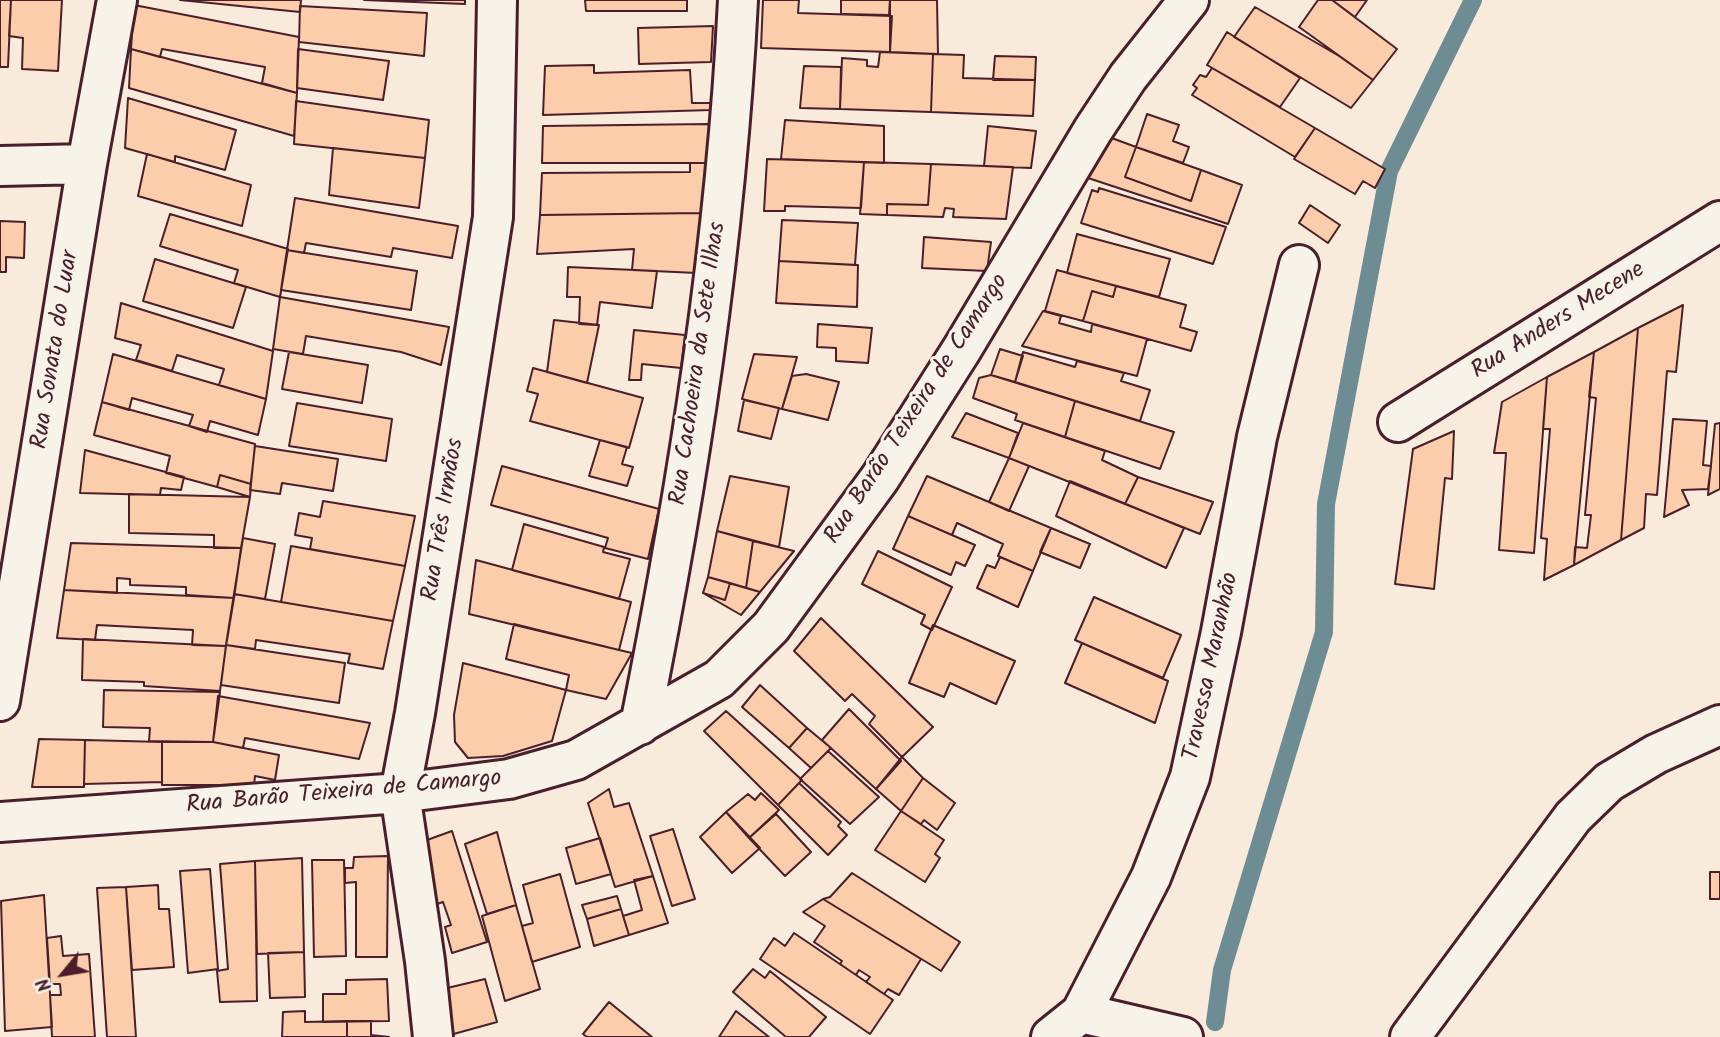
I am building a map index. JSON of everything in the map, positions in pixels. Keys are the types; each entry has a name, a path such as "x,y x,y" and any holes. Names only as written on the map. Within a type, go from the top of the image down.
{"street":[{"name":"Rua Sonata do Luar","path":"0,701 87,164 117,0"},
{"name":"Rua Três Irmãos","path":"433,1037 425,961 400,793 493,217 497,0"},
{"name":"Rua Cachoeira da Sete Ilhas","path":"640,724 669,577 710,316 733,97 738,0"},
{"name":"Rua Barão Teixeira de Camargo","path":"0,822 400,793 509,779 576,760 719,679 771,627 880,478 962,349 1093,130 1128,77 1189,0"},
{"path":"0,166 87,164"},
{"name":"Rua Anders Mecene","path":"1398,422 1720,221"},
{"name":"Travessa Maranhão","path":"1051,1037 1081,1013 1152,877 1190,777 1222,632 1257,437 1299,265"},
{"path":"1410,1037 1529,872 1573,817 1609,782 1656,754 1720,725"},
{"path":"1081,1013 1183,1037"}],"building":[{"path":"0,0 11,0 8,67 0,67"},
{"path":"11,0 62,0 58,71 22,69 23,38 9,36"},
{"path":"180,0 301,0 300,12"},
{"path":"364,0 465,0 465,4"},
{"path":"585,0 687,0 687,11 586,11"},
{"path":"763,0 799,0 798,13 892,16 890,52 761,48"},
{"path":"841,0 890,0 889,15 841,14"},
{"path":"890,0 937,0 938,54 890,52"},
{"path":"1318,0 1332,0 1397,49 1373,80 1299,27"},
{"path":"1332,0 1367,0 1355,17"},
{"path":"134,5 299,37 297,93 262,83 265,67 162,49 160,57 131,49"},
{"path":"300,6 427,13 424,56 299,42"},
{"path":"1255,7 1339,56 1373,80 1351,108 1234,37"},
{"path":"713,26 711,62 639,64 638,28"},
{"path":"1227,32 1300,78 1280,107 1207,65"},
{"path":"131,49 297,93 294,136 129,88"},
{"path":"298,49 389,61 383,100 297,88"},
{"path":"880,52 933,54 931,112 840,109 842,58 867,60 867,66 878,67"},
{"path":"933,54 964,55 963,78 1035,80 1033,116 931,112"},
{"path":"995,56 1036,57 1035,80 993,80"},
{"path":"594,65 594,73 690,70 692,103 711,103 711,110 543,115 545,66"},
{"path":"804,66 841,67 840,109 800,108"},
{"path":"1212,68 1315,128 1295,157 1192,95 1197,88 1193,85 1200,75 1206,77"},
{"path":"128,98 236,130 225,170 175,156 175,162 125,148"},
{"path":"296,101 429,120 425,158 294,144"},
{"path":"1147,114 1179,125 1173,141 1189,147 1183,163 1136,147"},
{"path":"785,120 884,126 884,163 781,159"},
{"path":"710,124 706,163 542,163 543,126"},
{"path":"988,126 1036,131 1031,168 984,166"},
{"path":"1315,128 1385,169 1375,188 1363,181 1355,194 1294,159"},
{"path":"1109,137 1136,147 1125,177 1191,201 1201,170 1242,185 1228,224 1088,178"},
{"path":"1136,147 1201,170 1191,201 1125,177"},
{"path":"333,148 425,158 419,208 329,195"},
{"path":"147,154 251,185 242,226 138,196"},
{"path":"767,159 864,162 861,208 785,206 785,211 764,211"},
{"path":"864,162 931,164 928,205 887,204 887,215 860,214"},
{"path":"690,163 706,163 701,213 540,215 542,173 690,172"},
{"path":"931,164 1013,167 1006,219 953,217 954,209 945,208 943,217 887,215 887,204 928,205"},
{"path":"1099,188 1226,227 1213,264 1081,223 1092,190 1098,192"},
{"path":"295,198 458,226 452,258 393,248 391,257 306,243 304,253 287,250"},
{"path":"1310,205 1340,225 1328,243 1299,223"},
{"path":"701,213 697,273 632,270 634,249 537,254 540,215"},
{"path":"170,214 288,249 280,297 234,283 238,270 160,246"},
{"path":"782,220 858,223 855,265 779,261"},
{"path":"0,221 25,222 24,258 6,257 6,272 0,272"},
{"path":"1077,234 1170,259 1159,297 1067,273"},
{"path":"924,237 991,242 987,271 922,268"},
{"path":"287,250 417,271 411,310 281,290"},
{"path":"155,259 246,287 233,328 143,301"},
{"path":"779,261 858,265 857,307 776,303"},
{"path":"568,267 657,271 652,308 600,302 597,325 579,324 580,297 567,297"},
{"path":"1057,270 1116,286 1113,297 1092,291 1083,321 1045,311"},
{"path":"1116,286 1186,305 1180,327 1197,332 1191,351 1083,321 1092,291 1113,297"},
{"path":"280,297 449,327 441,365 401,352 306,336 303,354 273,349"},
{"path":"121,303 273,351 266,399 219,385 224,369 177,355 172,371 136,360 141,345 115,338"},
{"path":"1683,305 1676,372 1667,371 1657,495 1646,494 1644,528 1621,540 1638,328"},
{"path":"1043,311 1061,316 1059,323 1091,332 1092,324 1147,339 1137,376 1022,346"},
{"path":"554,320 599,325 587,383 547,372"},
{"path":"818,324 872,328 868,363 836,361 836,348 817,347"},
{"path":"1638,328 1621,540 1574,565 1575,547 1587,548 1591,515 1585,515 1596,398 1589,397 1594,352"},
{"path":"634,330 685,335 681,368 642,364 641,380 629,380"},
{"path":"1000,349 1023,356 1015,382 991,375"},
{"path":"289,352 368,365 362,403 282,389"},
{"path":"1023,352 1075,367 1077,361 1124,373 1121,381 1150,390 1140,421 1015,382"},
{"path":"1594,352 1574,565 1544,580 1547,539 1541,538 1550,429 1543,429 1547,377"},
{"path":"113,354 266,399 258,435 210,421 207,432 189,426 193,415 132,398 129,410 102,402"},
{"path":"754,354 797,357 782,409 742,399"},
{"path":"533,368 643,398 629,448 530,421 538,394 527,391"},
{"path":"806,374 839,382 828,420 782,409 792,376"},
{"path":"991,375 1075,401 1065,437 1015,420 1017,414 973,398 979,378"},
{"path":"1547,377 1534,553 1499,550 1506,453 1494,453 1502,402"},
{"path":"744,400 779,408 771,439 738,431"},
{"path":"1075,401 1174,432 1160,469 1065,437"},
{"path":"102,402 255,444 251,484 220,475 217,487 166,473 170,456 94,435"},
{"path":"297,403 392,419 386,461 289,446"},
{"path":"966,413 1018,433 1009,458 952,437"},
{"path":"1673,419 1707,421 1703,465 1711,466 1708,489 1682,490 1689,505 1664,517"},
{"path":"1023,423 1105,451 1102,460 1138,477 1125,504 1009,458"},
{"path":"1720,423 1720,489 1708,495 1715,424"},
{"path":"1454,431 1452,479 1445,478 1434,589 1395,584 1413,449"},
{"path":"600,440 627,447 622,464 633,467 627,486 589,476"},
{"path":"255,446 338,459 333,491 282,483 280,494 250,490"},
{"path":"85,450 184,477 181,490 161,488 160,495 80,493"},
{"path":"1009,458 1029,466 1009,511 989,502"},
{"path":"502,466 659,509 648,559 605,548 608,538 491,505"},
{"path":"220,475 251,484 250,497 217,487"},
{"path":"730,476 789,487 779,547 717,531"},
{"path":"927,476 1051,528 1033,571 998,556 1003,544 957,523 952,535 908,516"},
{"path":"1138,477 1213,502 1200,534 1125,504"},
{"path":"1070,481 1184,528 1166,568 1056,516"},
{"path":"129,494 250,497 241,548 214,548 214,535 129,533"},
{"path":"323,501 415,516 405,566 310,549 312,538 295,535 299,513 320,517"},
{"path":"908,516 975,545 965,566 956,562 951,575 893,549"},
{"path":"524,524 604,547 603,552 630,559 619,599 512,570"},
{"path":"1051,528 1090,544 1080,568 1040,552"},
{"path":"717,531 753,541 746,588 708,577"},
{"path":"243,538 275,544 265,599 234,594"},
{"path":"753,541 794,551 760,592 746,588"},
{"path":"71,543 241,548 234,598 186,595 186,587 130,585 130,579 117,578 117,593 64,590"},
{"path":"291,546 405,566 393,621 281,602"},
{"path":"878,551 952,587 932,630 921,624 925,615 862,584"},
{"path":"1000,557 1033,571 1018,607 977,588 987,565 995,568"},
{"path":"476,560 631,602 619,650 469,614"},
{"path":"708,577 730,583 725,600 703,593"},
{"path":"730,583 760,592 741,615 703,593 725,600"},
{"path":"64,590 234,598 226,646 192,645 193,630 97,625 95,640 57,638"},
{"path":"234,594 393,621 383,669 348,663 350,654 256,640 255,649 226,645"},
{"path":"1094,597 1181,635 1163,678 1075,640"},
{"path":"821,618 933,727 902,757 869,724 875,716 852,694 845,701 794,651"},
{"path":"514,624 632,653 606,699 566,690 569,675 506,659"},
{"path":"933,625 1015,661 996,704 950,683 944,697 909,683"},
{"path":"83,639 226,646 220,691 144,686 144,682 82,680"},
{"path":"1082,643 1168,681 1155,723 1065,683"},
{"path":"226,645 345,663 339,703 221,685"},
{"path":"463,663 566,690 552,741 503,756 468,758 455,742 454,715"},
{"path":"760,685 807,728 789,748 742,707"},
{"path":"104,690 220,692 213,742 149,741 150,728 103,727"},
{"path":"218,696 370,723 359,759 245,738 243,748 213,742"},
{"path":"849,709 901,761 876,789 822,740"},
{"path":"726,711 802,780 778,805 704,731"},
{"path":"807,728 831,748 811,768 789,748"},
{"path":"39,739 85,740 84,787 32,787"},
{"path":"85,740 162,742 162,782 84,784"},
{"path":"162,742 213,742 279,755 275,780 255,776 254,785 162,785"},
{"path":"828,751 879,797 850,824 800,779"},
{"path":"902,757 923,778 901,811 876,789"},
{"path":"923,778 955,803 937,830 924,820 921,824 901,811"},
{"path":"799,783 841,822 838,826 847,835 828,855 778,805"},
{"path":"609,789 614,807 629,803 653,876 615,887 588,803"},
{"path":"761,793 779,810 749,838 726,812 748,794 755,800"},
{"path":"901,811 944,840 935,854 940,858 925,882 875,850"},
{"path":"726,812 760,848 732,873 700,837"},
{"path":"776,814 811,852 785,876 749,838"},
{"path":"673,829 695,899 672,906 650,836"},
{"path":"452,831 487,942 452,953 445,927 451,925 443,902 431,906 427,840"},
{"path":"497,832 516,905 487,914 465,844"},
{"path":"600,838 611,874 576,884 566,848"},
{"path":"388,856 387,957 356,957 356,882 345,883 345,868 353,868 354,857"},
{"path":"302,858 304,952 257,954 255,861"},
{"path":"312,860 344,860 346,956 314,957"},
{"path":"255,861 257,1001 220,1002 217,971 228,969 220,864"},
{"path":"210,869 218,969 188,973 180,871"},
{"path":"1710,872 1720,872 1720,899 1710,899"},
{"path":"852,873 960,942 941,971 823,899 830,897"},
{"path":"560,874 580,947 532,962 522,926 533,923 523,885"},
{"path":"653,876 668,923 629,935 623,916 642,910 634,880"},
{"path":"158,885 159,909 169,909 174,967 132,970 126,887"},
{"path":"126,887 136,1037 107,1037 97,888"},
{"path":"44,895 52,1027 5,1031 1,901"},
{"path":"617,896 621,909 587,919 582,905"},
{"path":"823,899 921,959 899,995 888,989 884,994 866,982 870,977 859,970 856,975 840,964 842,961 814,942 825,926 803,912"},
{"path":"516,905 540,989 505,1001 482,916"},
{"path":"621,909 629,935 594,946 587,919"},
{"path":"794,933 893,1000 870,1034 760,959 774,938 785,946"},
{"path":"61,936 63,956 89,954 95,1037 52,1037 50,995 61,995 60,984 50,984 47,938"},
{"path":"304,952 305,997 270,998 268,953"},
{"path":"753,969 765,978 770,971 826,1017 809,1037 786,1037 733,992"},
{"path":"387,979 389,1021 323,1022 323,994 346,994 346,980"},
{"path":"485,979 497,1022 450,1035 439,990"},
{"path":"609,1002 652,1037 587,1037 583,1034"},
{"path":"305,1011 305,1022 347,1021 347,1037 282,1037 283,1012"},
{"path":"736,1011 769,1037 719,1037"},
{"path":"347,1021 371,1021 371,1035 389,1037 347,1037"}],"waterway":[{"path":"1215,1022 1222,970 1324,632 1326,504 1389,171 1473,0"}]}
